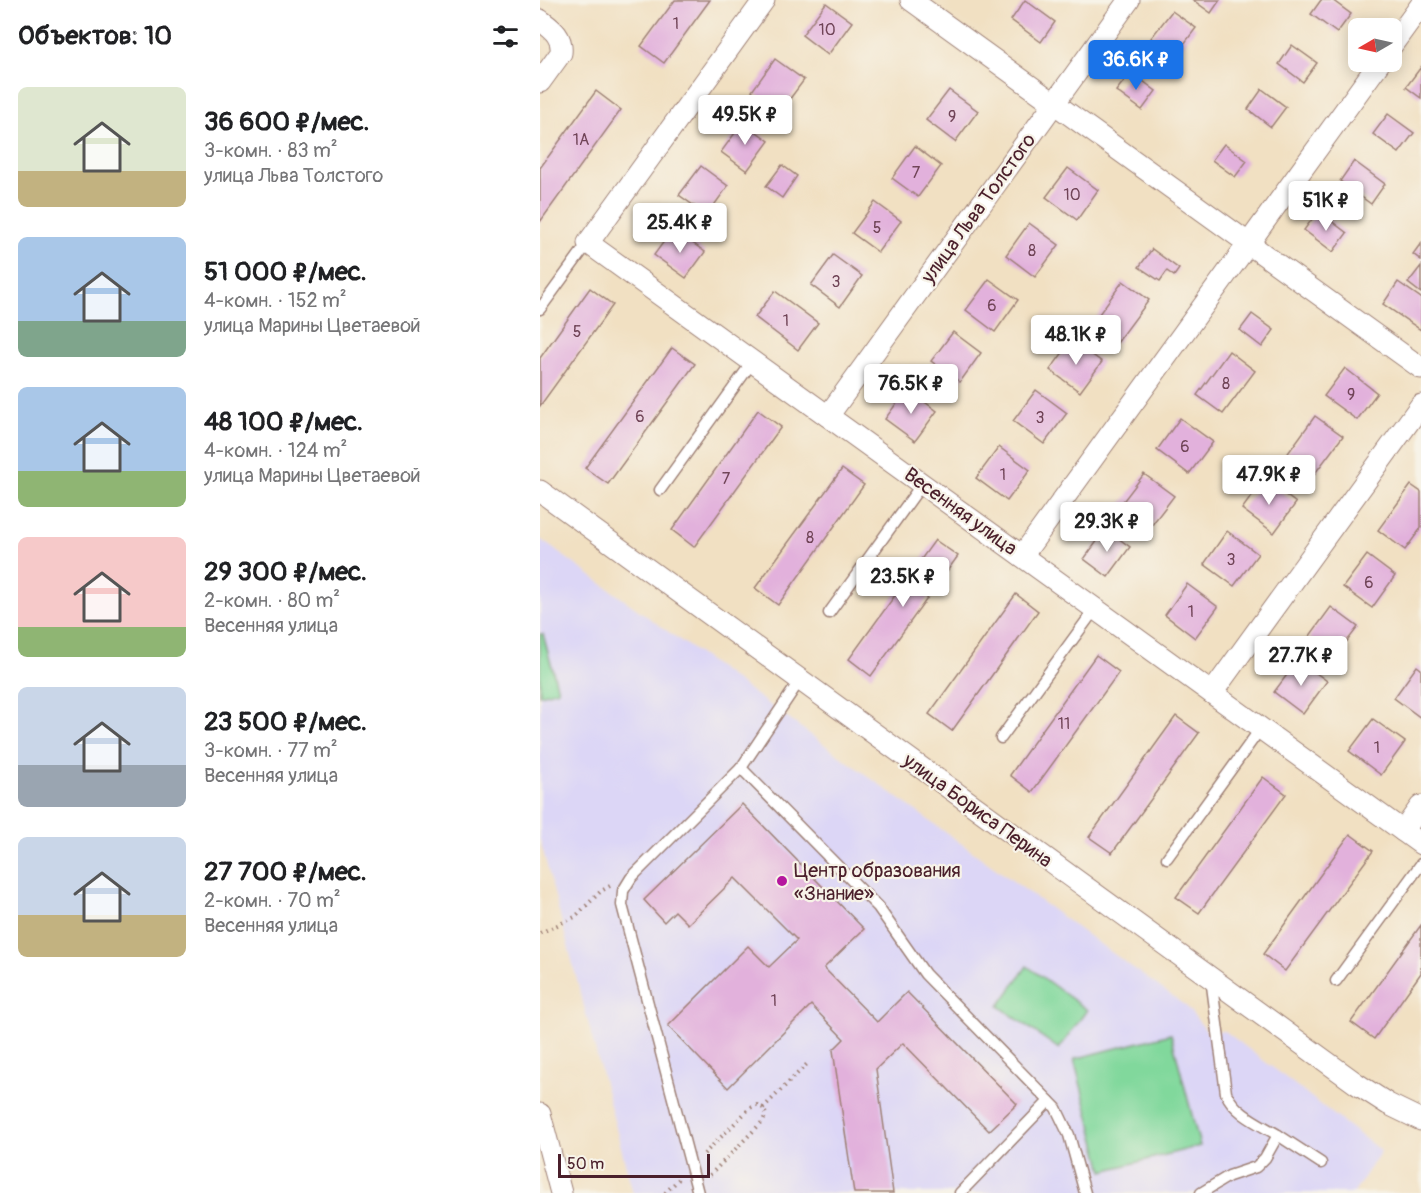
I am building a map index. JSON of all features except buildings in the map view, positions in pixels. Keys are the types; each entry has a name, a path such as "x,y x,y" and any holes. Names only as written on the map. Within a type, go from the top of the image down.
{"street":[{"path":"588,243 764,0"},
{"path":"911,0 1421,368"},
{"name":"улица Льва Толстого","path":"828,416 1129,0"},
{"path":"1402,31 1421,5"},
{"path":"540,20 555,31 562,48 561,53 540,82"},
{"path":"1022,556 1373,72"},
{"name":"Весенняя улица","path":"588,243 1421,844"},
{"path":"1212,693 1421,405"},
{"name":"улица Бориса Перина","path":"540,491 1365,1089 1388,1104 1421,1120"},
{"path":"1403,831 1421,806"},
{"path":"540,1114 561,1193"}],"lane":[{"path":"540,309 588,243"},
{"path":"660,490 753,362"},
{"path":"829,613 922,483"},
{"path":"1001,738 1095,609"},
{"path":"697,1191 622,905 623,891 626,885 741,768 800,680"},
{"path":"1167,858 1261,728"},
{"path":"741,768 878,907 925,974 1049,1101 1066,1126 1084,1193"},
{"path":"1336,981 1421,864"},
{"path":"1210,978 1226,1093 1229,1099 1239,1111 1321,1163"},
{"path":"960,1193 1049,1101"},
{"path":"1201,1193 1228,1176 1256,1167 1265,1158 1278,1136"}],"path":[{"path":"540,933 575,917 604,889 626,885"},
{"path":"763,1108 808,1062"},
{"path":"665,1193 750,1108 757,1105 763,1108 766,1114 763,1121 697,1191"}],"shaded area":[{"name":"Центр образования «Знание»","path":"540,539 1187,1007 1208,1033 1225,1031 1381,1151 1354,1193 633,1193 540,839"}],"green space":[{"path":"540,634 543,634 558,690 540,695"},
{"path":"1027,966 1087,1010 1059,1049 999,1006"},
{"path":"1171,1034 1200,1146 1103,1171 1074,1059"}],"place":[{"name":"Центр образования «Знание»","path":"782,881"}]}
